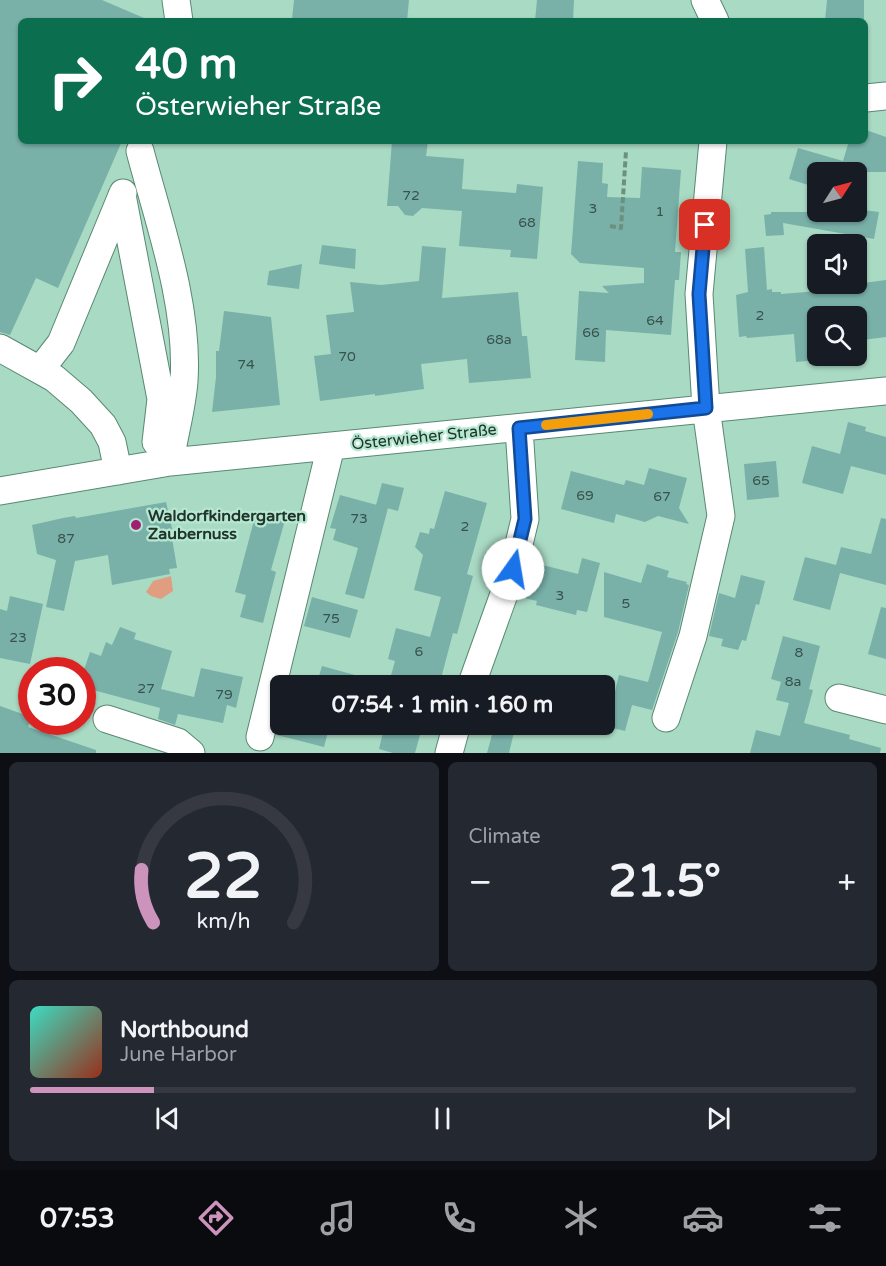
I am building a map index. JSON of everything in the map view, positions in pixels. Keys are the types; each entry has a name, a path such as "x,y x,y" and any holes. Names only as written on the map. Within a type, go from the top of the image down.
{"street":[{"path":"705,0 714,18"},
{"path":"868,98 886,96"},
{"path":"666,718 693,636 721,516 706,408 699,294 713,144"},
{"path":"40,370 61,343 142,146"},
{"path":"142,146 173,275 184,333 184,381 161,464"},
{"path":"122,195 161,399 161,464"},
{"path":"0,348 54,378 81,401 103,425 112,442 118,471"},
{"name":"Österwieher Straße","path":"0,491 161,464 886,391"},
{"path":"475,675 513,569 525,519 519,428"},
{"path":"260,737 331,446"},
{"path":"839,698 886,710"},
{"path":"107,718 178,742 191,753"},
{"path":"449,753 454,735"}],"path":[{"path":"610,226 621,228 626,151"}],"shaded area":[{"path":"171,576 173,591 161,599 146,592 153,581"}],"building":[{"path":"0,0 102,0 144,18 18,18 18,144 121,144 58,288 36,278 10,335 0,332"},
{"path":"294,0 409,0 407,18 292,18"},
{"path":"537,0 574,0 573,18 535,18"},
{"path":"827,0 864,0 864,18 825,18"},
{"path":"868,131 886,137 886,172 867,172 867,162 807,162 807,185 789,179 798,148 843,161 848,144 868,144"},
{"path":"392,144 428,144 426,156 464,159 462,189 516,193 517,184 543,187 537,259 510,257 511,250 459,246 462,211 422,208 413,216 405,215 398,206 387,206"},
{"path":"578,161 603,163 602,183 608,184 607,197 640,198 642,167 681,170 675,252 681,252 679,280 675,280 671,335 606,330 605,362 575,360 579,291 609,293 602,286 644,283 644,268 580,263 571,254"},
{"path":"867,210 879,212 874,239 867,238 867,234 846,234 783,223 784,235 766,236 764,215 771,214 771,212 807,212 807,222 867,222"},
{"path":"322,245 356,249 355,269 319,264"},
{"path":"422,246 446,248 442,298 518,292 522,336 527,336 531,378 469,383 467,359 421,364 424,389 320,401 314,356 331,354 326,315 354,312 350,282 381,285 419,281"},
{"path":"764,247 767,290 772,289 772,292 781,292 781,294 807,292 807,294 867,294 867,283 886,280 886,337 867,339 867,306 807,306 807,361 796,362 794,334 739,337 736,295 748,292 745,249"},
{"path":"302,264 299,289 267,285 269,271"},
{"path":"224,311 271,317 280,405 212,412 216,351 219,351"},
{"path":"848,422 866,427 865,431 886,437 886,475 851,466 843,494 802,483 812,446 840,454"},
{"path":"776,461 779,497 747,500 744,464"},
{"path":"649,468 687,478 679,508 689,524 658,516 645,522 616,514 614,523 561,509 571,471 624,485 626,480 644,485"},
{"path":"382,483 404,488 398,511 376,505"},
{"path":"445,491 487,503 467,574 473,576 457,634 453,633 442,675 391,675 395,661 388,659 396,628 430,637 441,597 414,590 423,555 415,547 420,532 429,534 430,528 434,529"},
{"path":"340,495 388,508 364,599 345,594 358,548 333,540 336,529 330,528"},
{"path":"166,502 174,537 172,538 177,568 169,569 170,574 112,585 108,555 75,561 64,611 46,607 56,560 37,554 32,525"},
{"path":"256,513 285,520 271,570 276,572 263,623 240,617 246,595 235,592"},
{"path":"881,518 886,519 886,585 840,573 830,610 793,600 805,557 836,565 841,547 871,554"},
{"path":"582,558 600,563 587,612 577,610 576,615 536,605 537,601 520,597 531,562 578,574"},
{"path":"647,564 669,571 667,577 687,582 686,584 689,585 678,632 652,710 632,705 625,731 615,729 615,692 619,675 648,682 662,632 604,617 604,572 641,583"},
{"path":"741,575 765,581 746,641 742,640 738,650 721,646 723,639 709,636 719,593 735,598"},
{"path":"10,596 43,604 32,657 18,657 18,662 0,658 0,609 7,611"},
{"path":"312,597 358,610 350,638 304,626"},
{"path":"881,607 886,608 886,659 868,654"},
{"path":"120,627 136,633 134,639 172,651 161,689 194,697 201,668 243,677 236,708 227,705 223,723 178,714 175,725 158,719 160,708 96,691 96,657 88,657 90,652 101,656 106,642 112,645"},
{"path":"783,636 820,646 809,689 813,690 804,723 850,735 849,739 881,748 880,753 750,753 756,730 780,736 789,703 776,700 781,682 771,679"},
{"path":"322,666 355,675 319,675"},
{"path":"0,706 18,712 18,735 52,735 96,750 96,753 0,753"},
{"path":"277,735 327,735 324,747"},
{"path":"382,735 420,735 415,753 393,753 379,749"},
{"path":"492,735 513,735 509,753 487,753"}],"slow traffic":[{"path":"546,425 648,414"}],"place":[{"name":"Waldorfkindergarten Zaubernuss","path":"136,525"}],"route":[{"path":"513,569 525,519 522,446 519,428 706,408 699,294 705,225"}]}
